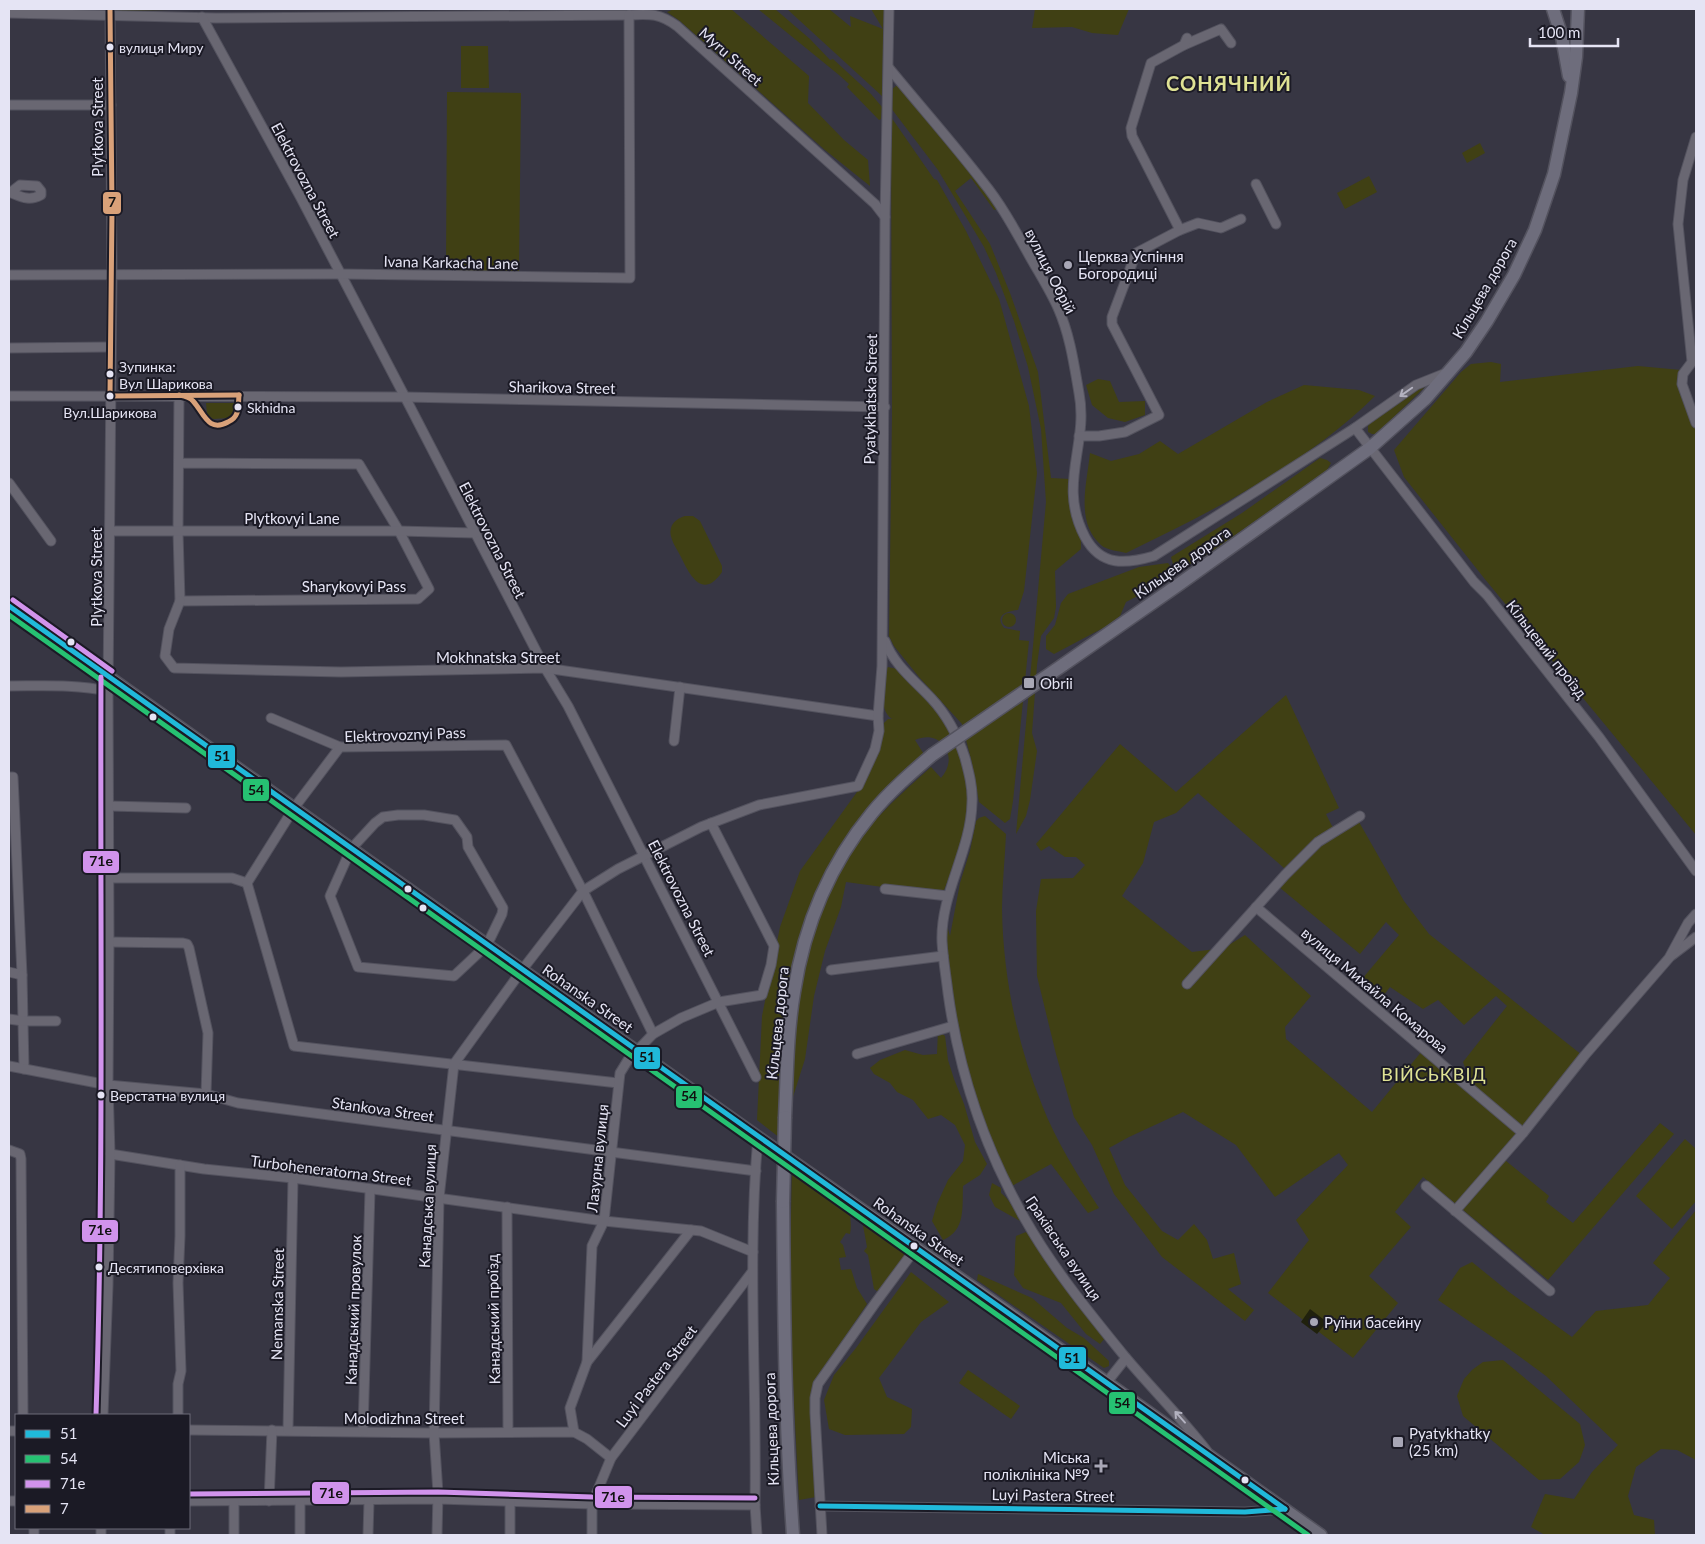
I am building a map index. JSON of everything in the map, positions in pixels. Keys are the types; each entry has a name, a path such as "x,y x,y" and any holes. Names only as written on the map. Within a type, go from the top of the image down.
{"highway":[{"path":"1553,9 1562,37 1571,93"},
{"name":"Кільцева дорога","path":"793,1535 788,1471 783,1202 785,1117 793,993 804,944 815,911 839,859 855,834 880,804 932,755 1202,568 1370,448 1425,399 1450,372 1487,321 1514,275 1528,246 1554,174 1571,93 1576,57 1578,9"}],"main road":[{"name":"Rohanska Street","path":"9,606 1321,1535"}],"street":[{"name":"Pyatykhatska Street","path":"858,786 875,749 879,731 878,716 883,636 885,217 889,9"},
{"name":"Myru Street","path":"9,14 110,12 202,17 629,15 653,13 666,18 678,26 875,204 885,217"},
{"name":"Plytkova Street","path":"103,1414 108,1285 110,1154 108,1085 110,942 108,676 112,274 110,12"},
{"name":"Ivana Karkacha Lane","path":"9,275 341,274 630,278 629,15"},
{"name":"Elektrovozna Street","path":"202,17 341,274 544,668 568,706 756,1077"},
{"path":"1180,230 1132,136 1131,128 1151,62 1186,41 1221,29 1231,43"},
{"name":"вулиця Обрій","path":"889,68 984,183 1017,233 1059,310 1072,349 1082,410 1072,500 1076,518 1086,540 1098,553 1113,561 1133,562 1154,556 1356,428 1416,385 1450,372"},
{"path":"9,105 111,105"},
{"path":"1696,137 1683,180 1678,224 1692,362 1682,374 1682,384 1696,423"},
{"path":"1256,184 1276,224"},
{"path":"1079,436 1099,436 1125,432 1159,415 1112,324 1112,317 1136,253 1180,230 1198,223 1221,228 1241,220"},
{"path":"9,348 110,347"},
{"path":"179,395 178,532 180,601"},
{"name":"Sharikova Street","path":"9,396 405,396 884,407"},
{"path":"1356,428 1370,448"},
{"name":"Кільцевий проїзд","path":"1370,448 1474,582 1493,602 1599,736 1696,871"},
{"name":"Sharykovyi Pass","path":"180,463 359,464 399,531 429,589 418,599 180,601"},
{"path":"9,482 51,541"},
{"name":"Plytkovyi Lane","path":"110,531 399,531 475,533"},
{"name":"Mokhnatska Street","path":"180,601 169,629 165,656 174,668 342,672 544,668 878,716"},
{"name":"Граківська вулиця","path":"883,636 894,660 935,703 949,722 963,752 969,774 972,790 971,816 948,896 943,919 942,941 953,1026 962,1067 985,1139 1031,1229 1072,1289 1126,1358 1188,1426 1210,1455"},
{"path":"9,686 62,686 108,691"},
{"path":"674,741 680,687"},
{"path":"271,718 340,747"},
{"name":"Elektrovoznyi Pass","path":"247,883 294,808 340,747 506,746 583,892 653,1034"},
{"path":"9,777 13,777 22,975 24,1069"},
{"name":"Канадська вулиця","path":"437,1535 438,1499 434,1432 439,1198 454,1064 522,970 583,892 618,869 711,823 760,805 858,786"},
{"path":"108,806 186,808"},
{"path":"424,815 455,820 467,837 468,847 503,908 487,945 454,976 358,967 330,896 351,849 375,823 384,817 424,815"},
{"path":"1187,984 1256,906 1318,842 1360,816"},
{"name":"Лазурна вулиця","path":"574,1432 570,1408 587,1362 592,1246 604,1221 620,1073 628,1060 653,1034 681,1018 719,1002 762,995 771,965 774,946 711,823"},
{"path":"109,878 232,878 247,883 294,1046 618,1084"},
{"path":"885,890 948,896"},
{"name":"вулиця Михайла Комарова","path":"1256,906 1523,1133"},
{"path":"1669,958 1688,923 1696,914"},
{"path":"1455,1211 1523,1133 1585,1055 1669,958 1696,937"},
{"path":"110,942 187,944 208,1033 206,1094"},
{"path":"831,970 943,956"},
{"path":"9,972 22,975"},
{"path":"9,1020 56,1021"},
{"path":"857,1054 953,1026"},
{"name":"Stankova Street","path":"9,1066 108,1085 206,1094 238,1103 756,1171"},
{"path":"757,1535 752,1272 758,1137"},
{"path":"9,1150 20,1154 21,1159 23,1414"},
{"name":"Turboheneratorna Street","path":"110,1154 204,1169 293,1178 604,1221 691,1230 713,1235 753,1252"},
{"path":"178,1414 178,1384 181,1371 178,1283 180,1165"},
{"name":"Nemanska Street","path":"288,1430 293,1178"},
{"path":"1426,1186 1550,1291"},
{"name":"Канадський провулок","path":"363,1431 370,1190"},
{"name":"Канадський проїзд","path":"507,1207 508,1431"},
{"name":"Лазурна вулиця","path":"587,1362 691,1230"},
{"path":"822,1535 815,1413 818,1384 916,1248"},
{"name":"Luyi Pastera Street","path":"592,1504 611,1458 752,1272"},
{"path":"1107,1382 1126,1358"},
{"name":"Molodizhna Street","path":"190,1430 574,1432"},
{"path":"269,1501 272,1430"},
{"path":"574,1432 611,1458"},
{"path":"190,1501 438,1499 592,1504 755,1505"},
{"path":"234,1501 234,1535"},
{"path":"300,1501 300,1535"},
{"path":"368,1535 369,1501"},
{"path":"510,1501 510,1535"},
{"path":"592,1504 592,1535"},
{"name":"Luyi Pastera Street","path":"820,1506 1245,1512 1285,1509"}],"shaded area":[{"path":"115,9 223,9 115,11"},
{"path":"674,9 731,9 809,76 808,103 844,140 868,160 870,186 825,150 680,21 667,12"},
{"path":"758,9 775,9 810,39 830,60 833,59 871,94 882,107 881,119 879,120 847,87 849,84 839,75"},
{"path":"787,9 829,9 851,27 850,16 883,29 871,9 884,9 882,96"},
{"path":"1035,9 1129,9 1118,35 1092,33 1072,27 1032,28"},
{"path":"461,46 488,46 489,88 461,88"},
{"path":"896,86 900,86 929,118 998,209 994,210 971,178 955,191 990,244 1010,293 1038,372 1051,478 1070,479 1081,537 1081,549 1055,571 1056,607 1054,618 1041,636 1037,665 1032,733 1037,751 1030,800 1026,816 1016,834 1046,502 1041,429 1028,367 1014,321 996,273 984,247 938,170 891,108 891,90"},
{"path":"447,92 521,93 519,271 446,271"},
{"path":"891,117 934,179 937,180 966,231 999,299 1029,406 1037,473 1024,591 1018,610 1003,614 1000,620 1004,628 1020,631 1019,640 1029,641 1013,801 1010,819 1005,823 979,802 962,724 919,677 894,646 889,636 892,415"},
{"path":"1480,143 1485,153 1467,163 1462,153"},
{"path":"1369,176 1377,192 1345,209 1337,193"},
{"path":"1491,362 1501,364 1500,382 1638,366 1681,370 1696,426 1696,835 1484,578 1404,477 1394,450 1461,372 1471,364"},
{"path":"1098,379 1110,381 1119,402 1145,401 1145,415 1125,422 1108,418 1092,405 1086,385"},
{"path":"1304,385 1359,390 1375,396 1348,421 1289,465 1225,503 1159,537 1126,553 1103,547 1093,536 1085,514 1085,489 1090,453 1111,461 1139,454 1160,441 1178,454 1267,402"},
{"path":"1427,385 1376,434 1368,432 1368,426 1371,421 1419,388"},
{"path":"206,403 236,403 234,413 229,418 213,419 207,414"},
{"path":"1320,458 1331,463 1327,470 1211,552 1180,570 1173,564 1171,557 1242,513"},
{"path":"685,516 693,516 700,521 722,566 722,572 709,584 703,585 693,577 672,539 670,532 673,523"},
{"path":"1168,563 1174,571 1173,578 1126,602 1120,616 1105,627 1054,654 1046,649 1046,636 1055,625 1061,603 1068,594 1139,567"},
{"path":"1006,613 1012,613 1016,620 1012,627 1006,627 1002,623 1002,617"},
{"path":"888,667 897,669 928,699 945,720 951,732 961,760 967,789 967,815 963,835 942,895 846,882 841,907 825,951 814,996 805,1059 792,1100 795,1038 802,975 818,915 830,886 855,845 885,810 931,767 941,778 949,762 945,747 940,741 924,737 915,740 925,756 889,790 857,825 824,878 811,904 788,994 780,1138 757,1120 762,1016 780,927 800,871 857,792 884,723 888,719 892,719 883,704 884,671"},
{"path":"1286,695 1339,808 1326,814 1332,826 1342,831 1359,822 1404,901 1429,934 1582,1055 1523,1129 1471,1084 1463,1062 1507,1006 1496,996 1464,1025 1438,1000 1423,1009 1390,987 1381,999 1362,979 1399,935 1386,922 1360,954 1279,887 1292,875 1198,793 1176,813 1154,822 1143,863 1122,896 1192,952 1224,948 1245,935 1311,996 1285,1027 1286,1039 1372,1112 1422,1051 1519,1133 1500,1156 1549,1196 1546,1202 1573,1223 1660,1123 1674,1134 1548,1280 1423,1177 1395,1212 1411,1227 1369,1276 1398,1303 1353,1358 1268,1293 1309,1240 1296,1220 1348,1165 1339,1153 1275,1197 1236,1145 1183,1112 1109,1148 1125,1185 1162,1231 1178,1240 1194,1224 1207,1240 1213,1259 1234,1253 1241,1284 1228,1289 1254,1310 1245,1321 1162,1257 1114,1194 1092,1145 1074,1117 1037,976 1036,911 1041,879 1073,878 1085,865 1076,857 1065,857 1049,846 1041,851 1036,844 1120,744 1176,792"},
{"path":"985,816 1006,834 1002,900 1005,959 1013,1009 1025,1058 1054,1132 1099,1208 1088,1213 1051,1164 1012,1186 975,1099 963,1057 948,980 945,919 950,936 960,883 970,851 976,821"},
{"path":"938,1030 945,1036 948,1060 954,1079 964,1104 975,1142 987,1164 980,1175 963,1186 962,1210 959,1224 950,1236 943,1240 932,1221 937,1204 948,1180 963,1161 965,1145 955,1125 941,1115 928,1119 913,1100 897,1092 890,1083 874,1074 870,1068 880,1060 905,1050 923,1055 937,1054"},
{"path":"1685,1139 1696,1149 1696,1201 1672,1229 1636,1196"},
{"path":"792,1166 847,1204 851,1230 850,1234 846,1233 840,1242 843,1245 846,1257 839,1258 841,1270 851,1269 857,1288 867,1304 814,1383 816,1497 799,1500 791,1345"},
{"path":"992,1183 1001,1188 1001,1193 1022,1222 995,1207 989,1195"},
{"path":"1696,1210 1696,1460 1677,1450 1661,1449 1636,1467 1628,1496 1634,1515 1654,1520 1655,1535 1545,1535 1531,1527 1545,1494 1574,1499 1592,1472 1618,1445 1546,1376 1438,1300 1460,1268 1472,1262 1509,1292 1572,1337 1596,1311 1648,1305 1670,1278 1653,1263"},
{"path":"864,1216 906,1245 907,1253 881,1290 877,1291 874,1289 868,1255 864,1251 867,1247 862,1220"},
{"path":"1026,1232 1030,1234 1105,1338 1100,1344 1086,1334 1061,1303 1023,1288 1014,1275 1016,1236"},
{"path":"911,1272 949,1302 921,1322 879,1378 887,1397 912,1409 911,1427 904,1434 845,1435 829,1429 824,1400 834,1375"},
{"path":"978,1274 1032,1298 1067,1328 1084,1338 1109,1361 1109,1366 1104,1368 977,1280"},
{"name":"Руїни басейну","path":"1310,1309 1327,1322 1317,1334 1301,1322"},
{"path":"1503,1360 1580,1424 1585,1445 1579,1462 1560,1479 1539,1480 1463,1416 1457,1396 1464,1379 1483,1362"},
{"path":"968,1370 1020,1406 1011,1419 959,1383"}],"transit line":[{"name":"7","path":"110,9 112,210 110,396"},
{"name":"7","path":"179,395 192,400 207,420 216,425 221,425 235,417 238,411 239,395"},
{"name":"7","path":"110,396 239,395"},
{"name":"71е","path":"13,600 112,671"},
{"name":"51","path":"9,606 1285,1509"},
{"name":"54","path":"9,615 1308,1535"},
{"name":"71е","path":"96,1414 101,1138 101,677"},
{"name":"71е","path":"190,1494 438,1492 592,1497 755,1498"},
{"name":"51","path":"820,1506 1245,1512 1285,1509"}],"place":[{"name":"вулиця Миру","path":"110,47"},
{"name":"Церква Успіння Богородиці","path":"1068,265"},
{"name":"Зупинка: Вул Шарикова","path":"110,374"},
{"name":"Вул.Шарикова","path":"110,396"},
{"name":"Skhidna","path":"238,407"},
{"name":"Obrii","path":"1029,683"},
{"name":"Верстатна вулиця","path":"101,1095"},
{"name":"Десятиповерхівка","path":"99,1267"},
{"name":"Руїни басейну","path":"1314,1322"},
{"name":"Pyatykhatky (25 km)","path":"1398,1442"},
{"name":"Міська поліклініка №9","path":"1101,1466"}],"district":[{"name":"СОНЯЧНИЙ","path":"1229,83"},
{"name":"ВІЙСЬКВІД","path":"1434,1074"}]}
